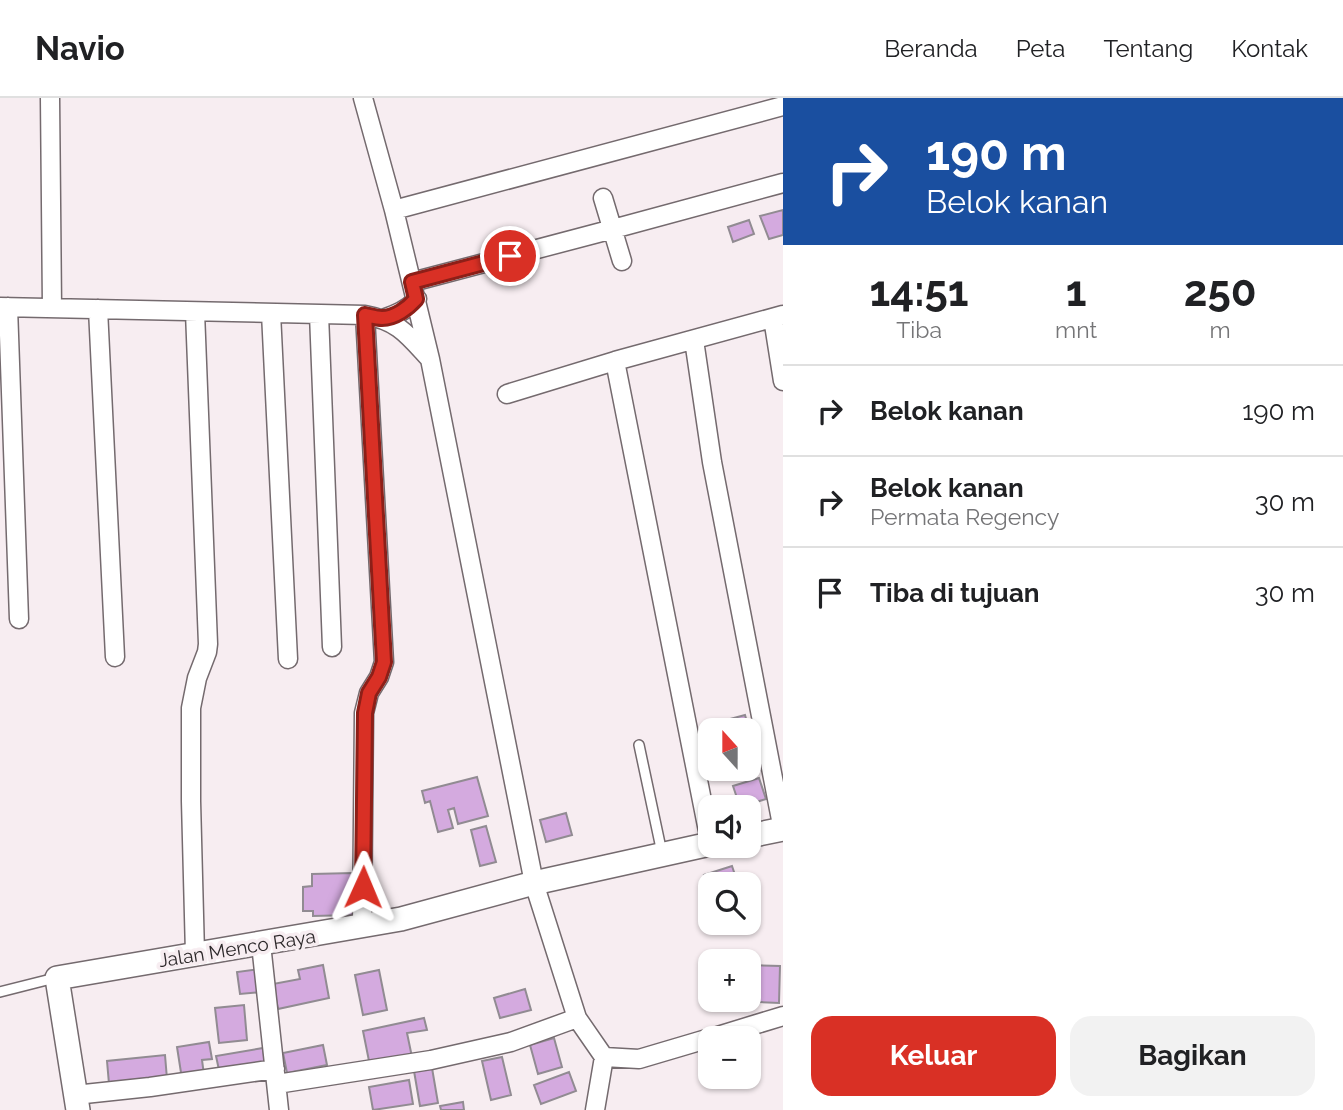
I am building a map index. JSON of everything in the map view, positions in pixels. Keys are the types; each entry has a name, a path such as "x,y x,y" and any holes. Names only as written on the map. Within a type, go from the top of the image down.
{"street":[{"path":"50,98 51,308"},
{"path":"363,98 430,359 534,883 577,1018 604,1057 594,1110"},
{"path":"394,211 783,106"},
{"path":"414,290 613,229 783,183"},
{"path":"603,198 622,261"},
{"path":"383,319 410,307 414,290"},
{"path":"19,620 4,307 365,315 392,323 430,359"},
{"path":"99,309 115,657"},
{"path":"195,312 208,644 191,708 195,954"},
{"path":"271,313 288,659"},
{"path":"319,314 332,647"},
{"path":"362,927 365,713 369,693 384,662 365,315"},
{"path":"507,394 615,361 778,317 783,381"},
{"path":"694,340 715,476 783,830 761,834"},
{"path":"615,361 701,795"},
{"name":"Jalan Menco Raya","path":"57,978 362,927 698,845"},
{"path":"261,944 279,1110"},
{"path":"57,978 76,1103 150,1087 431,1060 511,1042 577,1018"},
{"path":"750,1026 783,1016"},
{"path":"604,1057 639,1059 698,1042"}],"lane":[{"path":"639,745 662,855"},
{"path":"0,992 57,978"}],"building":[{"path":"783,210 783,235 769,239 760,216"},
{"path":"749,220 754,234 733,242 728,227"},
{"path":"477,777 488,816 458,824 454,808 448,810 453,828 438,832 430,801 425,803 422,791"},
{"path":"760,781 766,799 761,801 761,795 736,795 733,786"},
{"path":"566,813 572,835 546,842 540,820"},
{"path":"486,826 496,862 480,866 471,830"},
{"path":"732,866 734,872 713,872"},
{"path":"353,873 353,915 313,916 313,911 303,911 303,887 312,886 312,874"},
{"path":"323,965 329,998 278,1009 273,984 300,979 298,970"},
{"path":"761,965 780,966 779,1003 761,1002"},
{"path":"259,969 262,992 240,994 237,972"},
{"path":"379,970 387,1010 363,1015 355,975"},
{"path":"525,989 531,1010 500,1018 494,998"},
{"path":"244,1005 247,1040 219,1043 215,1008"},
{"path":"424,1018 427,1030 407,1033 412,1057 370,1066 363,1031"},
{"path":"554,1038 562,1067 538,1074 530,1045"},
{"path":"209,1042 212,1059 202,1060 204,1075 182,1079 177,1047"},
{"path":"323,1045 327,1065 287,1073 283,1053"},
{"path":"263,1048 265,1062 219,1070 216,1056"},
{"path":"165,1055 167,1079 109,1084 107,1061"},
{"path":"502,1057 511,1095 491,1100 482,1061"},
{"path":"432,1068 438,1103 420,1106 414,1071"},
{"path":"569,1072 576,1091 541,1104 534,1085"},
{"path":"409,1080 413,1104 373,1110 369,1087"},
{"path":"463,1102 464,1110 441,1110 440,1106"}],"route":[{"path":"363,887 365,713 369,693 384,662 365,315 383,319 410,307 416,299 412,282 510,256"}]}
